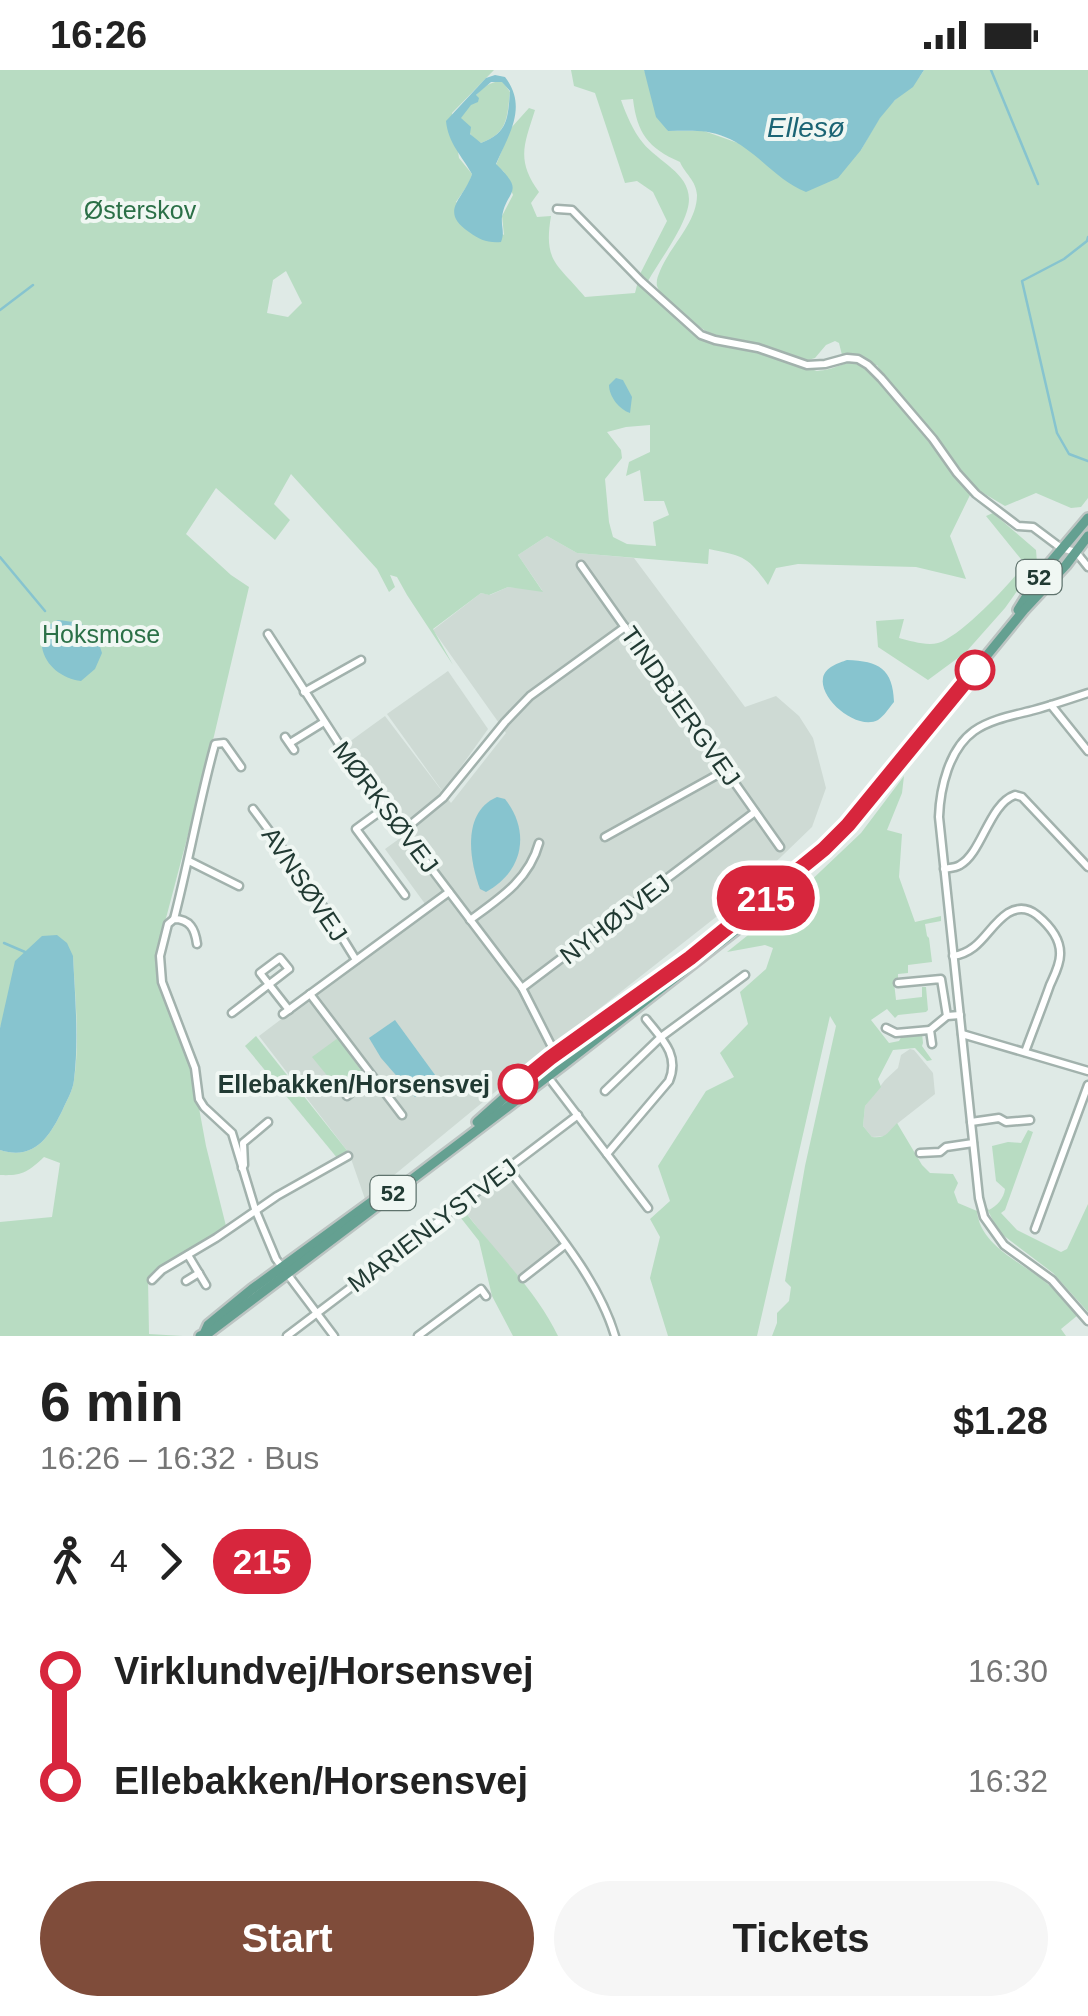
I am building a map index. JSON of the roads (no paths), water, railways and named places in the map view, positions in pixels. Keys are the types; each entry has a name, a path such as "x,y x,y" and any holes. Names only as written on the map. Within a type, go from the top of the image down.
{"main road":[{"name":"52","path":"998,642 1061,548 1088,522"},
{"path":"1076,552 1076,543 1088,522"},
{"name":"52","path":"284,1271 600,1035 791,884 848,825 1088,536"},
{"path":"1031,602 1060,560 1061,548"},
{"name":"52","path":"202,1335 441,1151 556,1054 704,947 824,849"},
{"name":"52","path":"556,1054 600,1035"},
{"name":"52","path":"519,1096 556,1054"},
{"name":"52","path":"519,1096 552,1082"}],"street":[{"path":"557,209 572,210 700,335 758,348 807,365 858,359 881,378 976,494 1018,526 1033,528 1061,548 1076,552 1088,568"},
{"name":"TINDBJERGVEJ","path":"582,565 780,847"},
{"path":"404,830 443,798 530,696 625,627"},
{"name":"MØRKSØVEJ","path":"268,634 324,722 522,988 556,1054"},
{"path":"304,692 361,660"},
{"path":"1088,693 977,729 958,750 945,779 939,817 978,1198 992,1231 1004,1245 1066,1294 1088,1321"},
{"path":"1051,705 1088,751"},
{"name":"MØRKSØVEJ","path":"290,743 324,722"},
{"path":"241,767 228,746 215,744 174,918 163,941 162,982 195,1068 200,1100 232,1134 271,1249 334,1336"},
{"path":"605,837 726,770"},
{"path":"944,868 956,867 966,859 1004,801 1016,795 1088,867"},
{"path":"386,806 356,829 405,895"},
{"name":"AVNSØVEJ","path":"253,809 311,888 356,960"},
{"name":"NYHØJVEJ","path":"522,988 756,812"},
{"path":"470,920 516,884 530,867 539,843"},
{"path":"188,862 239,886"},
{"name":"MØRKSØVEJ","path":"269,984 286,1012 449,892"},
{"path":"954,956 978,946 1013,910 1034,912 1051,929 1058,942 1060,961 1025,1052"},
{"path":"174,918 191,925 198,944"},
{"path":"232,1012 289,969 280,958 260,973 269,984"},
{"path":"605,1090 661,1037 745,975"},
{"path":"898,983 941,979 946,1016"},
{"path":"310,994 402,1115"},
{"path":"886,1028 896,1033 930,1030 946,1016 960,1016"},
{"path":"607,1154 669,1081 673,1071 674,1060 646,1020"},
{"path":"930,1030 932,1044"},
{"path":"962,1034 1088,1072"},
{"path":"347,1096 371,1076"},
{"path":"552,1082 648,1208"},
{"path":"1034,1229 1088,1086"},
{"name":"MARIENLYSTVEJ","path":"287,1336 578,1115"},
{"path":"971,1122 999,1118 1006,1122 1030,1120"},
{"path":"241,1169 243,1142 268,1122"},
{"path":"920,1153 973,1143"},
{"path":"152,1280 256,1210 348,1156"},
{"path":"508,1168 598,1295 614,1336"},
{"path":"523,1278 565,1245"},
{"path":"188,1254 206,1286"},
{"path":"186,1281 199,1273"},
{"path":"418,1336 481,1289 486,1296"}],"water":[{"name":"Ellesø","path":"644,70 924,70 913,87 880,118 838,178 806,192 725,137 668,131 656,117"},
{"path":"505,77 515,99 514,121 496,164 513,187 502,217 501,242 473,235 460,225 454,211 472,174 452,143 446,121 486,78","holes":["491,82 502,82 510,91 505,123 497,134 481,143 461,118 478,102 476,95"]},
{"path":"616,378 623,380 632,397 630,413 611,394 609,385"},
{"path":"58,620 88,627 99,644 102,653 95,669 81,681 56,670 44,654 44,628"},
{"path":"847,660 868,662 887,674 894,702 878,720 850,717 827,695 824,674"},
{"path":"497,797 505,799 513,812 519,850 508,874 486,892 480,889 476,877 471,837 478,813"},
{"path":"57,935 67,943 73,956 76,1034 72,1087 47,1137 32,1149 12,1153 0,1150 0,1028 15,961 42,936"},
{"path":"395,1020 439,1082 415,1097 369,1038"}],"waterway":[{"path":"991,70 1038,184"},
{"path":"1088,237 1064,259 1022,281 1057,433 1069,454 1088,461"},
{"path":"0,310 33,285"},
{"path":"0,557 45,611"},
{"path":"4,943 25,952"}],"place":[{"name":"Ellebakken/Horsensvej","path":"518,1084"}],"park label":[{"name":"Østerskov","path":"140,210"},
{"name":"Hoksmose","path":"101,634"}]}
